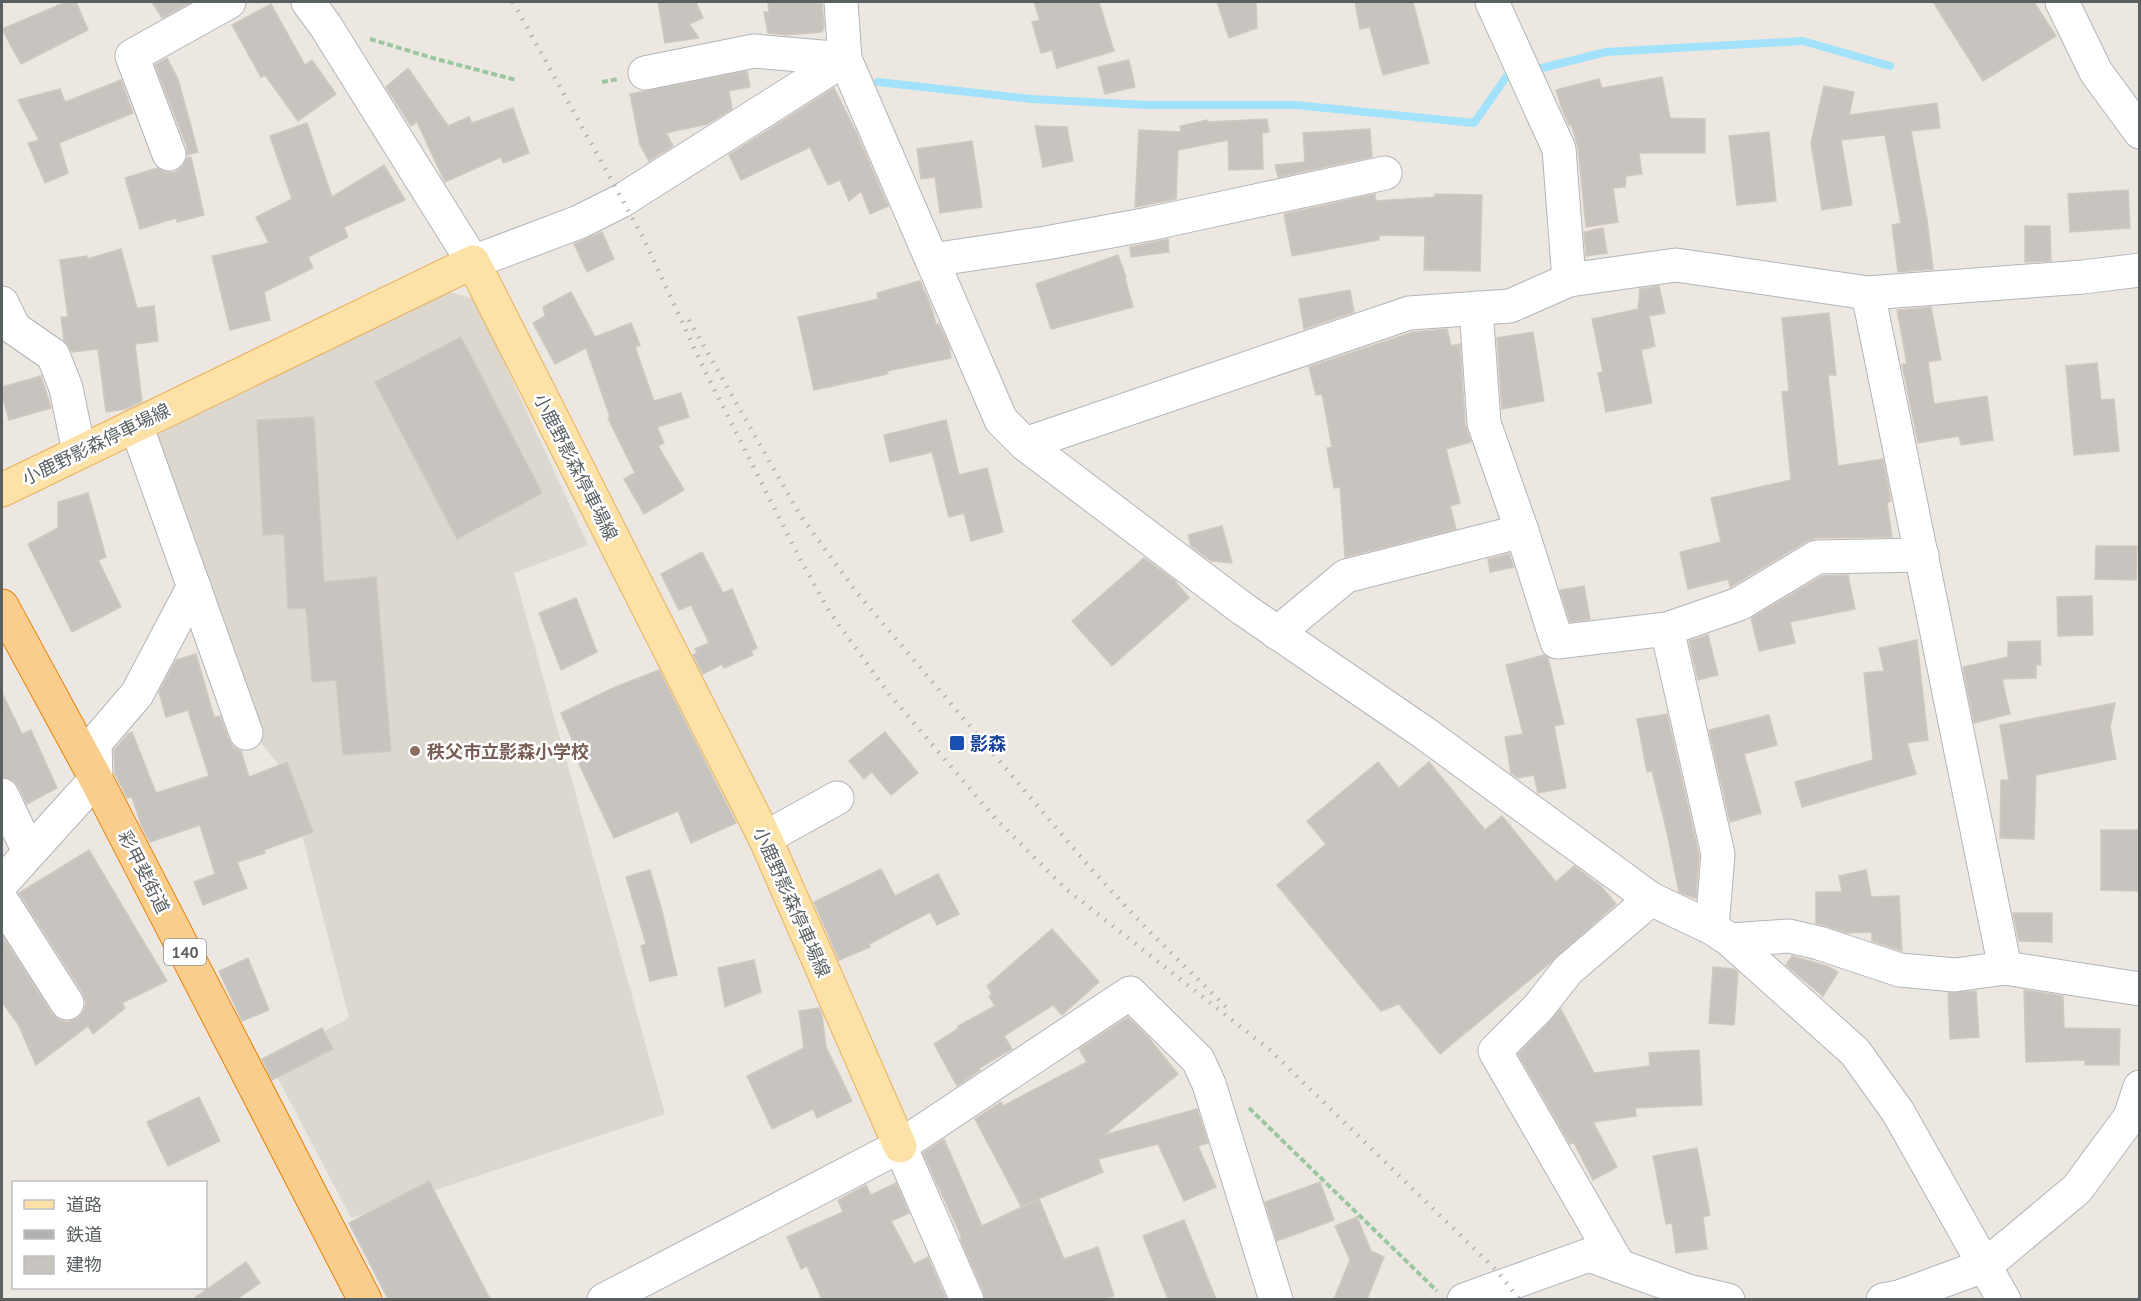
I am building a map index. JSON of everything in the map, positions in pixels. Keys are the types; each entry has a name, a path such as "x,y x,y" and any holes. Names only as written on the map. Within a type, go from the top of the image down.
{"highway":[{"name":"彩甲斐街道","path":"2,606 96,779 365,1299"}],"main road":[{"name":"小鹿野影森停車場線","path":"2,490 473,262 765,838 900,1146"}],"street":[{"path":"169,154 132,56 229,2"},
{"path":"308,2 325,25 473,262 579,222 621,201 845,59"},
{"path":"841,2 845,59 1001,420 1025,444 1243,609 1423,732 1651,899 1721,934 1855,1052 1898,1112 2004,1299"},
{"path":"1492,2 1558,150 1569,280"},
{"path":"2062,2 2096,72 2139,132"},
{"path":"645,73 754,51 845,59"},
{"path":"932,260 1046,243 1149,224 1385,173"},
{"path":"1025,444 1408,313 1510,306 1569,280 1676,265 1868,293 2084,277 2139,270"},
{"path":"1868,293 2005,968"},
{"path":"2,303 14,328 53,355 66,388 79,452"},
{"path":"1476,308 1484,423 1522,531 1557,642 1667,629 1739,604 1817,557 1922,555"},
{"path":"136,425 246,733"},
{"path":"1277,633 1346,576 1522,531"},
{"path":"2,883 96,779 95,743 137,694 194,586"},
{"path":"1667,629 1718,854 1721,934"},
{"path":"2,795 29,852"},
{"path":"765,838 837,798"},
{"path":"1604,1260 1495,1051 1538,1008 1569,970 1651,899"},
{"path":"2,901 67,1003"},
{"path":"1721,934 1789,936 1820,943 1900,970 1955,975 2005,968 2139,989"},
{"path":"604,1299 900,1146 1130,993 1198,1060 1209,1083 1276,1299"},
{"path":"1883,1299 1899,1297 1986,1265 2077,1189 2130,1117 2139,1087"},
{"path":"900,1146 967,1299"},
{"path":"1451,1295 1604,1260 1688,1291 1728,1299"}],"path":[{"path":"369,39 516,80"},
{"path":"1241,1101 1451,1295"}],"shaded area":[{"name":"秩父市立影森小学校","path":"442,290 475,299 588,545 514,573 665,1114 351,1218 269,1061 349,1018 286,773 248,728 149,439"}],"building":[{"path":"66,2 76,2 88,30 21,64 2,29"},
{"path":"152,2 191,2 162,18"},
{"path":"658,2 696,2 703,18 689,24 699,38 665,43"},
{"path":"768,2 822,4 824,27 822,32 785,35 768,33 764,12 769,12"},
{"path":"1034,2 1099,2 1114,51 1057,68 1052,50 1041,53 1032,22 1040,20"},
{"path":"1217,2 1256,2 1257,28 1229,38"},
{"path":"1355,2 1413,2 1429,63 1383,75 1370,27 1360,29"},
{"path":"1933,2 2034,2 2056,36 1983,81"},
{"path":"271,4 305,65 312,60 336,94 298,121 265,75 261,77 232,25"},
{"path":"167,58 178,79 198,152 187,155 187,147 155,65"},
{"path":"1129,60 1135,87 1105,94 1098,67"},
{"path":"408,68 448,126 469,117 472,123 513,108 529,153 503,163 501,157 445,182 417,122 411,126 386,87"},
{"path":"747,71 750,87 729,91 732,109 707,124 666,133 673,146 649,161 640,145 630,94"},
{"path":"1662,77 1670,118 1705,119 1705,153 1639,153 1642,174 1626,176 1625,187 1613,188 1618,222 1586,227 1578,147 1556,90 1599,79 1602,88"},
{"path":"121,80 133,113 59,143 68,173 45,183 28,143 39,140 18,100 60,89 65,102"},
{"path":"1824,86 1854,92 1849,115 1937,103 1940,128 1911,131 1933,269 1898,272 1892,225 1901,223 1885,135 1841,140 1852,205 1822,210 1811,143"},
{"path":"834,88 888,206 870,214 861,191 849,201 840,180 828,185 810,147 741,180 729,155"},
{"path":"1267,119 1269,132 1262,133 1263,169 1229,170 1228,140 1178,150 1176,199 1135,207 1139,130 1181,132 1180,126 1207,120 1208,122"},
{"path":"307,123 332,197 384,165 405,200 344,227 348,237 308,257 313,268 264,292 270,320 230,330 212,256 269,243 256,217 292,199 270,136"},
{"path":"1035,126 1067,127 1073,161 1043,167"},
{"path":"1370,129 1372,157 1278,177 1275,165 1305,162 1303,133"},
{"path":"1769,132 1776,201 1737,205 1729,136"},
{"path":"972,141 982,207 940,213 935,177 921,179 917,149"},
{"path":"191,157 204,215 177,222 176,218 140,229 125,178 157,168 165,172 175,172 183,166 187,158"},
{"path":"2128,190 2130,228 2070,232 2068,194"},
{"path":"1375,194 1375,201 1435,197 1435,194 1482,195 1480,271 1424,270 1425,236 1379,235 1379,240 1292,256 1284,214"},
{"path":"2025,226 2050,226 2051,261 2025,262"},
{"path":"1603,228 1607,253 1586,256 1584,232"},
{"path":"602,232 614,259 587,272 574,244"},
{"path":"1168,239 1169,252 1131,257 1130,247"},
{"path":"121,249 137,308 154,306 158,341 135,344 142,401 126,409 106,412 98,349 72,352 64,340 61,317 68,317 60,260 87,256 87,259"},
{"path":"1118,255 1133,307 1051,329 1036,284"},
{"path":"920,281 936,324 939,324 949,346 951,358 887,371 888,374 814,390 798,317 878,299 877,293"},
{"path":"1659,286 1665,313 1649,316 1655,346 1641,350 1652,403 1606,412 1598,373 1603,372 1592,319 1638,309 1640,289"},
{"path":"1350,290 1354,312 1304,329 1299,299"},
{"path":"571,292 595,337 631,323 640,345 635,347 654,401 681,393 689,417 657,427 664,443 658,446 684,490 644,514 624,479 635,473 608,418 610,417 586,348 555,364 533,323 545,316 543,307"},
{"path":"1931,307 1941,360 1928,362 1934,404 1987,396 1993,440 1961,445 1959,436 1918,443 1902,364 1907,364 1897,310"},
{"path":"1829,313 1836,375 1828,375 1838,466 1883,459 1891,501 1887,503 1892,537 1816,538 1807,541 1730,587 1728,579 1688,589 1680,552 1721,542 1711,498 1791,480 1782,392 1789,391 1782,318"},
{"path":"1447,329 1451,346 1460,344 1465,424 1471,442 1446,449 1460,503 1450,506 1456,529 1345,557 1340,487 1334,488 1327,448 1332,447 1322,394 1316,395 1309,367 1413,332"},
{"path":"1533,332 1544,401 1502,409 1497,338"},
{"path":"461,337 542,493 457,539 375,382"},
{"path":"2097,363 2101,400 2114,399 2119,451 2074,455 2066,366"},
{"path":"41,376 51,408 9,420 2,387"},
{"path":"314,417 324,582 376,577 391,751 343,755 336,680 312,682 306,608 288,609 284,534 263,535 257,420"},
{"path":"946,420 959,475 987,468 1003,532 971,541 964,513 949,517 932,452 890,462 884,435"},
{"path":"88,493 106,557 98,560 121,607 72,632 28,544 58,528 58,502"},
{"path":"1222,526 1232,563 1211,561 1191,546 1188,535"},
{"path":"2096,546 2137,546 2136,580 2095,579"},
{"path":"702,552 723,593 732,589 757,648 751,651 753,655 724,668 722,664 703,674 693,655 697,653 695,649 709,643 691,605 679,610 661,574"},
{"path":"1509,554 1514,567 1490,572 1488,559"},
{"path":"1144,558 1174,580 1189,598 1112,666 1072,621"},
{"path":"1848,575 1855,609 1790,622 1795,643 1759,651 1751,618 1822,576"},
{"path":"1584,586 1590,619 1570,622 1560,590"},
{"path":"2092,596 2093,635 2058,636 2057,597"},
{"path":"576,598 597,652 561,670 539,613"},
{"path":"1708,635 1718,675 1698,680 1689,641"},
{"path":"1917,640 1928,740 1907,743 1916,774 1802,807 1795,782 1873,760 1864,673 1884,671 1879,648"},
{"path":"2040,641 2041,665 2036,665 2036,678 2002,679 2010,714 1974,723 1963,667 2008,657 2008,642"},
{"path":"196,654 214,717 220,716 233,747 241,751 249,777 287,762 313,832 264,850 265,853 237,862 247,888 203,905 194,882 215,874 200,825 150,842 142,827 132,797 127,798 115,774 114,750 132,732 156,793 209,776 188,710 166,717 159,692 176,660"},
{"path":"1544,655 1548,658 1564,724 1554,726 1566,788 1538,793 1534,775 1518,778 1511,773 1505,737 1523,734 1506,665"},
{"path":"659,670 736,823 691,843 678,811 614,838 578,762 581,761 561,713 613,688"},
{"path":"2,693 22,734 31,730 57,788 27,804 13,780 2,777"},
{"path":"2115,703 2110,727 2116,759 2036,775 2034,839 2000,838 2001,780 2009,780 2000,725"},
{"path":"1667,714 1699,855 1696,898 1679,892 1652,771 1647,772 1637,719"},
{"path":"1769,715 1777,745 1744,754 1761,813 1730,822 1709,730"},
{"path":"885,732 918,773 891,795 872,772 864,779 849,761"},
{"path":"1378,762 1399,788 1429,762 1485,830 1502,816 1556,882 1574,866 1601,886 1616,904 1550,963 1440,1054 1399,1004 1381,1011 1277,885 1326,844 1307,821"},
{"path":"2101,830 2138,830 2138,891 2101,890"},
{"path":"89,850 167,981 122,1003 125,1008 93,1034 88,1026 36,1065 18,1024 2,1002 2,935 52,1014 59,1020 67,1022 78,1018 84,1011 86,1003 83,993 19,893"},
{"path":"881,869 895,896 938,874 959,914 937,925 930,912 869,944 870,947 839,960 814,902"},
{"path":"650,870 677,975 650,981 641,946 646,944 626,877"},
{"path":"1866,870 1871,897 1899,896 1902,951 1872,941 1872,932 1847,933 1816,923 1816,892 1842,892 1839,876"},
{"path":"2013,913 2052,913 2052,942 2019,941"},
{"path":"1052,929 1099,982 1062,1015 1053,1005 1004,1036 1012,1049 979,1068 980,1070 957,1086 934,1044 959,1028 958,1026 995,1006 989,996 992,994 987,986"},
{"path":"1792,956 1827,966 1838,972 1823,996 1786,965"},
{"path":"248,958 269,1010 242,1021 219,971"},
{"path":"754,960 761,992 725,1007 718,968"},
{"path":"1713,967 1734,969 1738,972 1734,1025 1709,1023"},
{"path":"2024,990 2063,996 2064,1028 2120,1029 2119,1065 2085,1065 2085,1060 2026,1062"},
{"path":"1976,991 1979,1037 1950,1039 1948,993"},
{"path":"819,1008 826,1047 852,1101 817,1118 813,1109 772,1129 747,1076 804,1048 799,1011"},
{"path":"1561,1009 1594,1073 1650,1066 1649,1053 1699,1050 1702,1105 1635,1108 1636,1116 1593,1122 1617,1167 1593,1180 1574,1143 1570,1144 1518,1054"},
{"path":"1128,1017 1148,1037 1178,1074 1104,1135 1197,1109 1208,1143 1198,1146 1216,1187 1184,1201 1158,1144 1098,1159 1103,1172 1021,1206 975,1119 1001,1102 1003,1106 1087,1062 1079,1049"},
{"path":"322,1028 333,1049 272,1080 262,1059"},
{"path":"199,1097 220,1141 168,1166 147,1122"},
{"path":"944,1139 982,1226 1039,1199 1064,1259 1098,1247 1114,1296 1102,1299 985,1299 961,1236 923,1153"},
{"path":"1697,1148 1710,1215 1703,1217 1707,1249 1676,1253 1672,1223 1666,1224 1653,1156"},
{"path":"429,1181 490,1299 388,1299 349,1223"},
{"path":"1320,1182 1334,1220 1277,1241 1265,1202"},
{"path":"896,1183 909,1213 891,1221 914,1264 928,1257 946,1299 822,1299 807,1266 801,1269 787,1237 843,1212 838,1200 866,1185 871,1195"},
{"path":"1357,1217 1371,1251 1384,1257 1367,1299 1334,1299 1350,1260 1335,1226"},
{"path":"1184,1220 1216,1299 1168,1299 1143,1236"},
{"path":"246,1262 260,1283 237,1299 193,1299"}],"waterway":[{"path":"1530,71 1606,52 1803,41 1890,66"},
{"path":"878,82 1032,99 1146,105 1296,105 1474,123 1507,76 1518,74"}],"railway":[{"path":"513,2 644,239 700,361 800,559 831,614 889,694 995,818 1066,889 1270,1050 1497,1271 1520,1300"},
{"path":"689,320 800,515 857,593 1092,870 1147,929 1226,1007"}],"place":[{"name":"影森","path":"957,743"},
{"name":"秩父市立影森小学校","path":"415,751"}]}
